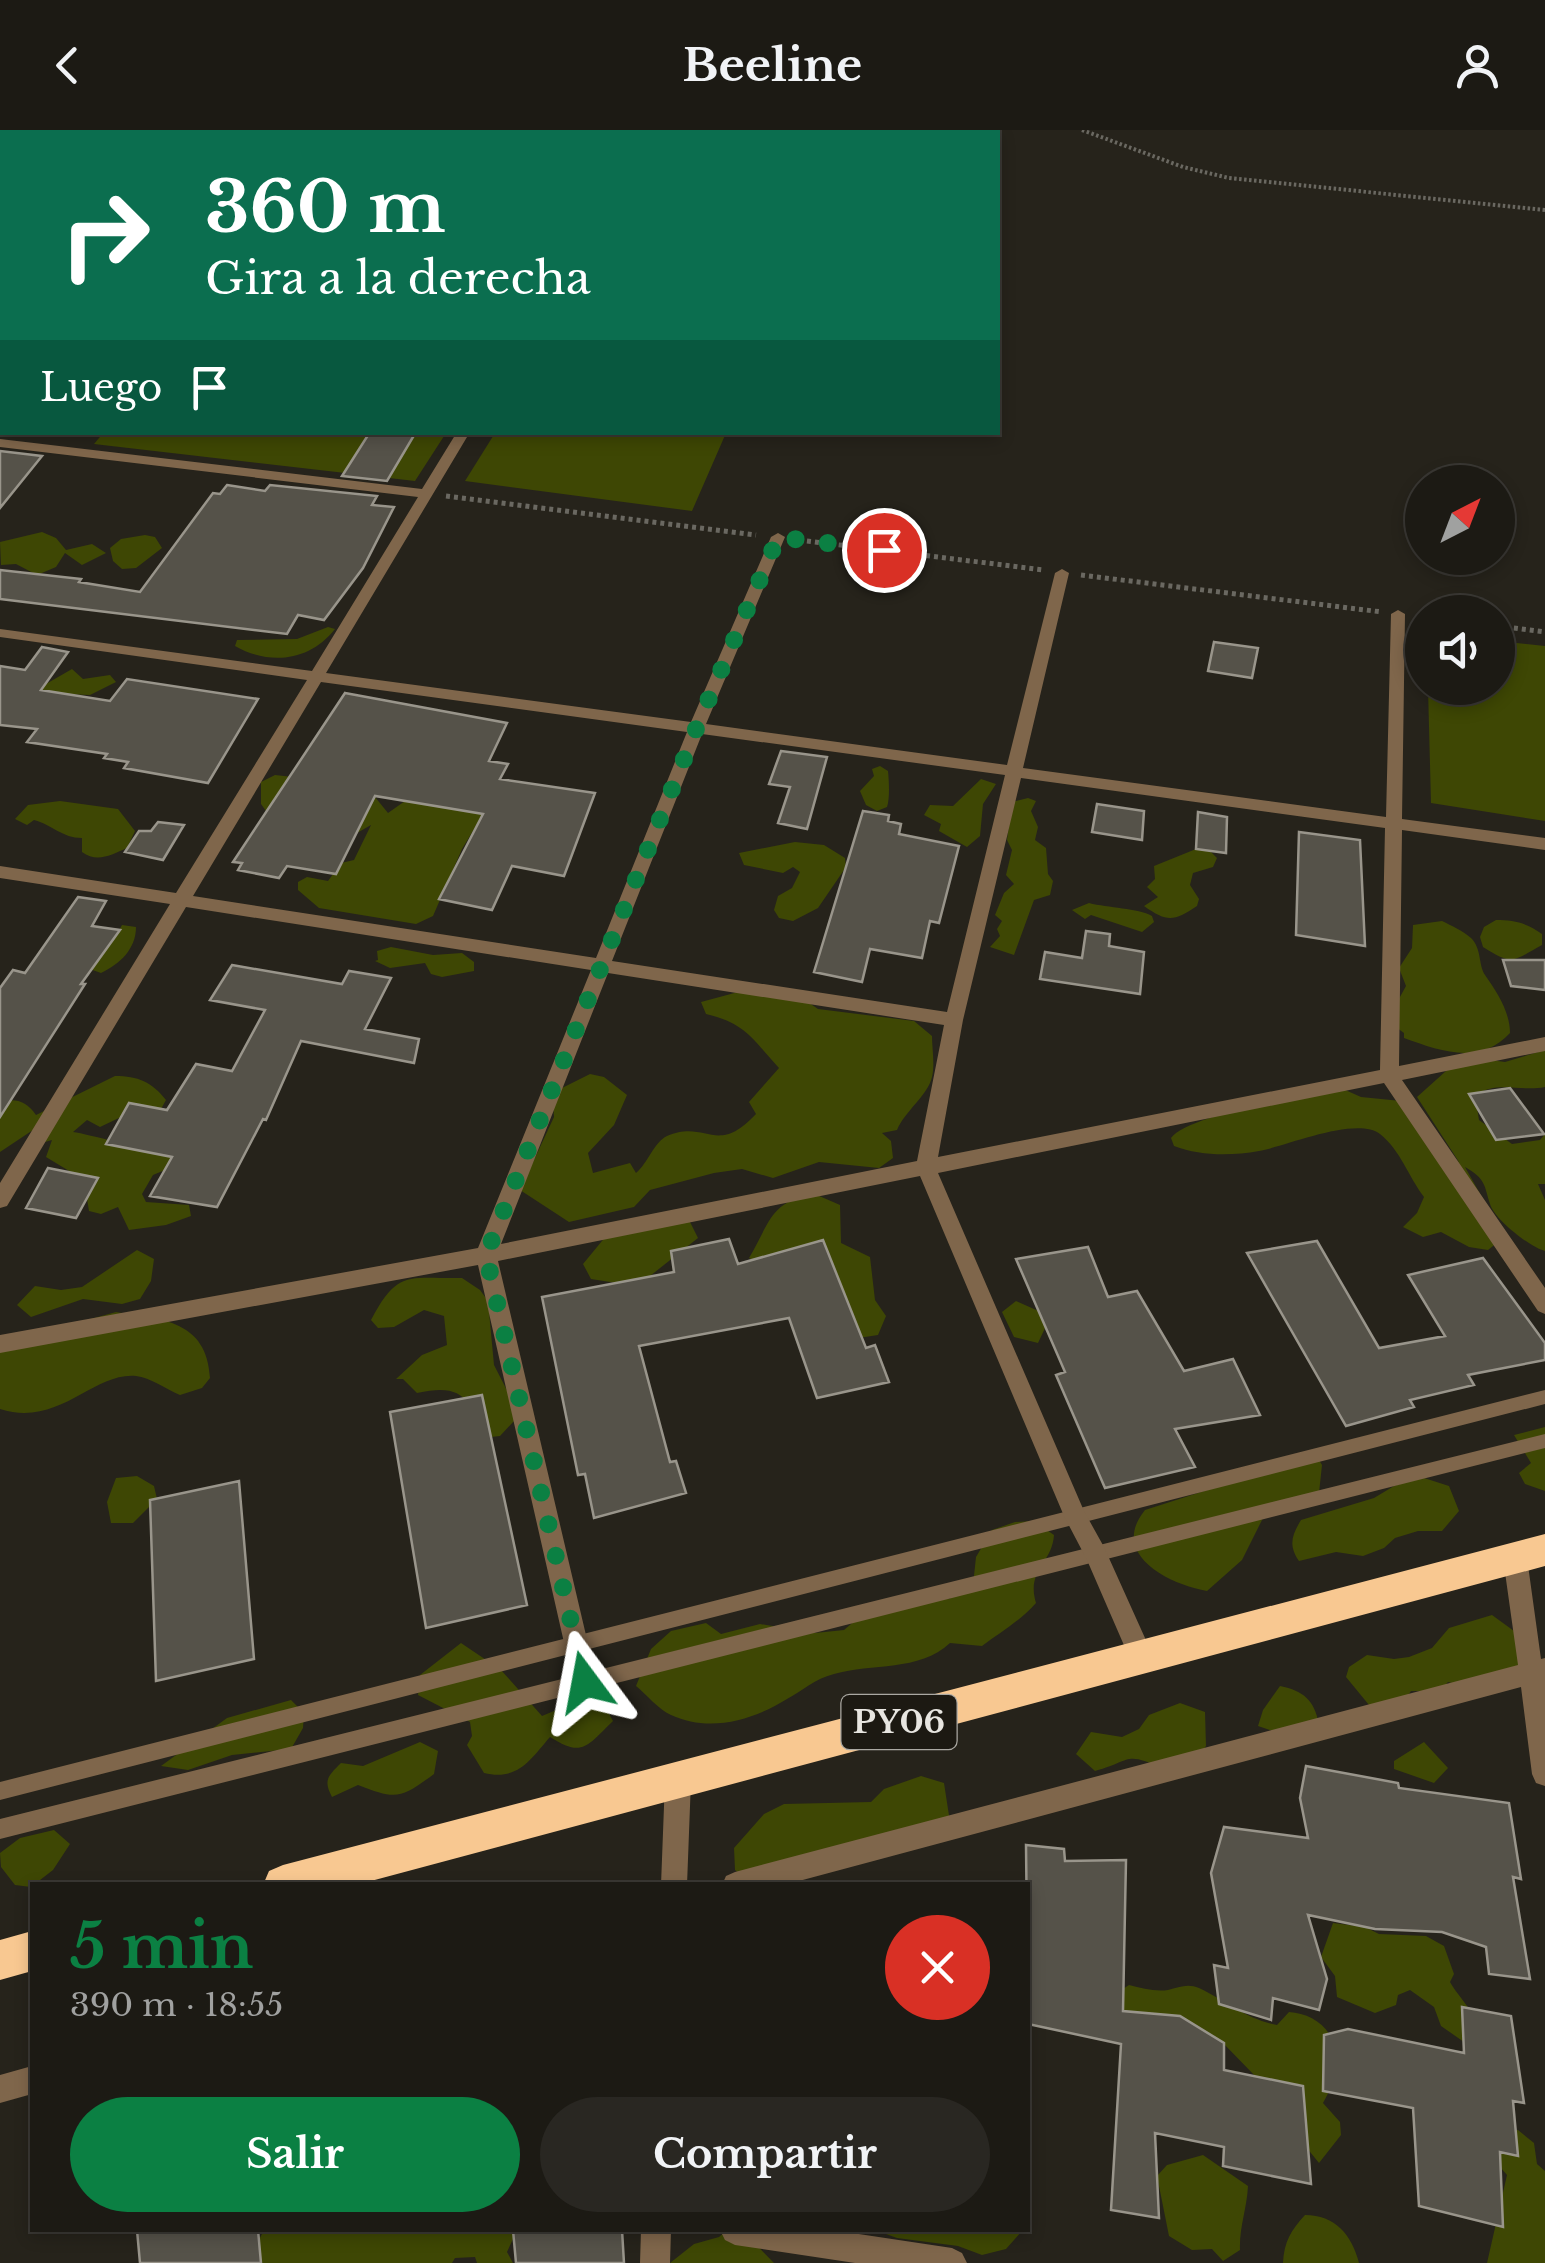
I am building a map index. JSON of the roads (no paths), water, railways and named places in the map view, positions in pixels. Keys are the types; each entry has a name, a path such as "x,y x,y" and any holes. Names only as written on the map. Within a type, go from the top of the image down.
{"highway":[{"name":"PY06","path":"294,1882 1530,1554"},
{"path":"0,1960 30,1952"}],"street":[{"path":"0,1200 6,1180 182,900 462,435"},
{"path":"0,443 427,494"},
{"path":"585,1682 486,1255 696,729 778,537"},
{"path":"1062,572 954,1020 926,1168 1075,1516 1142,1658"},
{"path":"1398,614 1389,1076 1545,1306"},
{"path":"0,633 1545,844"},
{"path":"0,872 954,1020"},
{"path":"0,1344 486,1255 1545,1044"},
{"path":"1530,1554 1545,1774"},
{"path":"747,1882 1538,1670"},
{"path":"674,1882 678,1780"},
{"path":"0,2089 30,2081"},
{"path":"655,2263 656,2232"},
{"path":"748,2232 952,2263"}],"lane":[{"path":"0,1790 1545,1397"},
{"path":"0,1829 1545,1441"}]}
